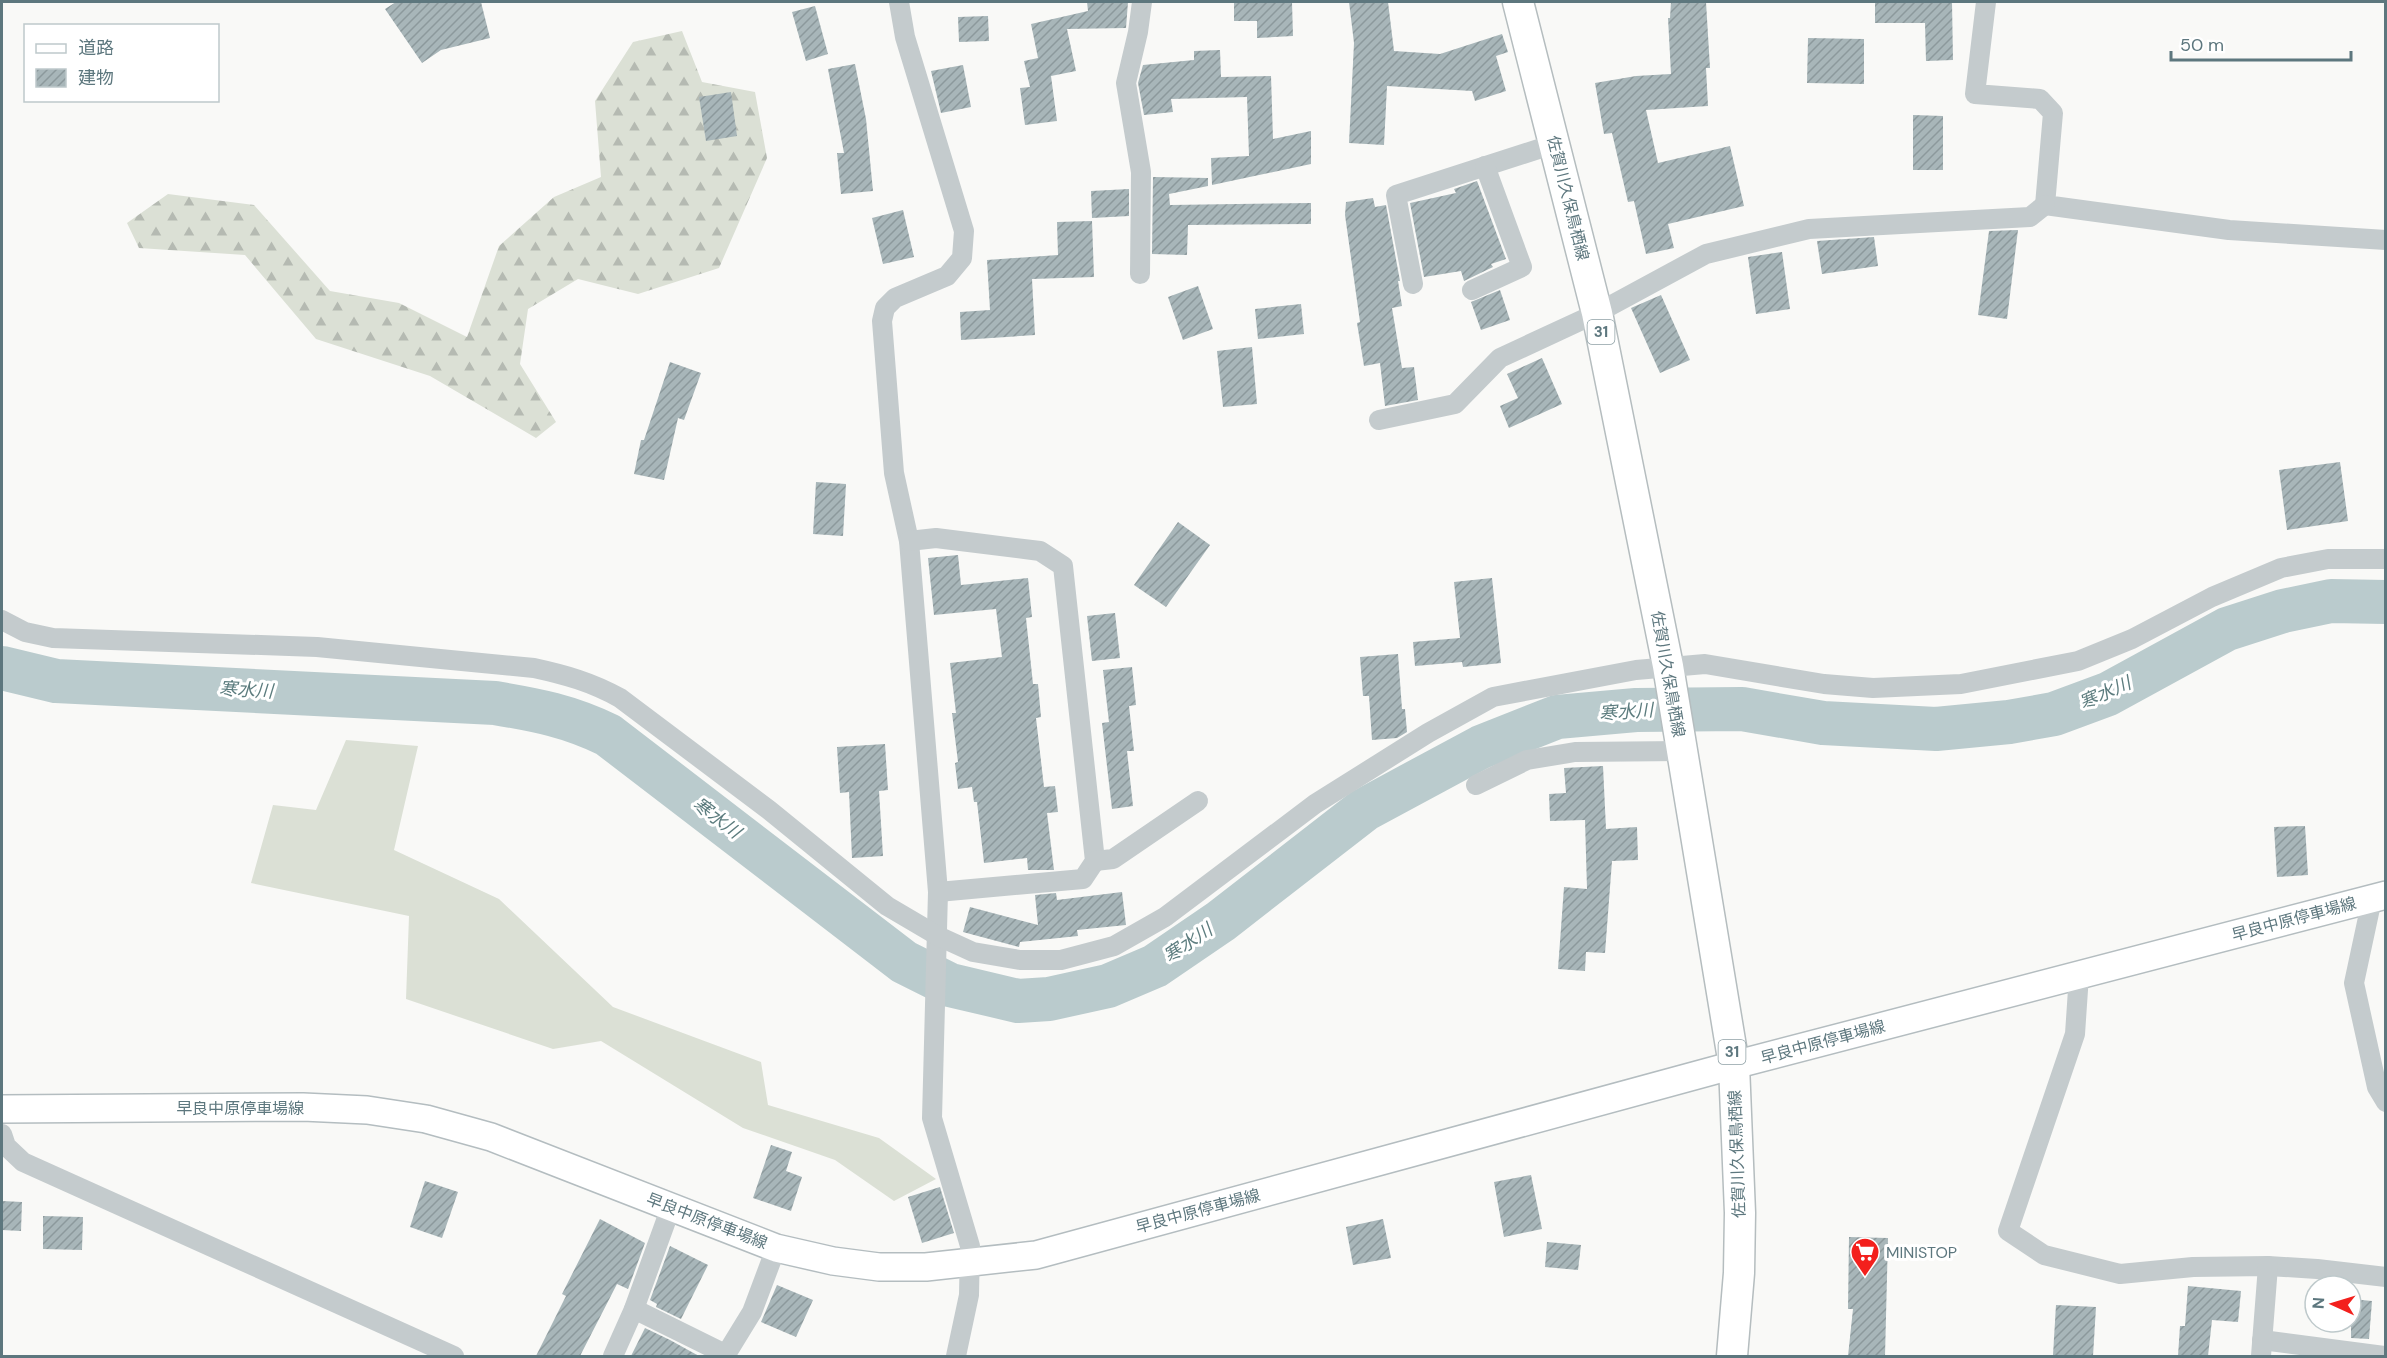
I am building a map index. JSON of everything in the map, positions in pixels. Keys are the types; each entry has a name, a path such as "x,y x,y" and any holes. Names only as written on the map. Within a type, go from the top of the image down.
{"main road":[{"name":"佐賀川久保鳥栖線","path":"1518,2 1597,313 1668,666 1734,1065 1740,1213 1732,1356"},
{"name":"早良中原停車場線","path":"2,1109 303,1107 367,1110 426,1119 491,1137 776,1248 833,1261 879,1267 926,1268 971,1264 1036,1255 1734,1065 2379,897"}],"street":[{"path":"898,2 904,37 964,231 962,258 947,276 895,298 885,308 882,321 894,473 909,541 938,892 932,1118 970,1246 969,1295 956,1356"},
{"path":"1140,274 1141,172 1126,83 1143,2"},
{"path":"1379,420 1455,404 1500,358 1597,313 1706,254 1809,229 2030,217 2045,205 2053,113 2040,99 1975,94 1986,2"},
{"path":"1413,284 1396,195 1554,144"},
{"path":"1472,290 1522,267 1485,166"},
{"path":"2045,205 2229,230 2385,240"},
{"path":"909,541 936,538 1040,551 1063,566 1095,861 1083,879 938,892"},
{"path":"2,621 26,632 53,638 317,647 534,668 595,684 620,698 678,740 887,906 938,936 972,952 1020,960 1061,960 1114,946 1165,917 1315,804 1428,733 1493,697 1636,670 1705,664 1824,684 1873,688 1961,684 2078,661 2132,639 2212,597 2281,568 2328,559 2385,559"},
{"path":"1476,784 1527,760 1575,752 1682,750"},
{"path":"1095,861 1113,859 1198,801"},
{"path":"2379,897 2354,983 2377,1087 2385,1102"},
{"path":"2079,975 2074,1034 2008,1231 2044,1255 2120,1274 2193,1266 2268,1266 2385,1277"},
{"path":"2,1134 6,1146 23,1162 454,1356"},
{"path":"613,1356 671,1207"},
{"path":"633,1309 726,1356 752,1312 776,1248"},
{"path":"2268,1266 2261,1348 2384,1356"}],"green space":[{"path":"682,31 702,82 755,92 767,158 719,268 638,294 578,279 528,309 520,364 556,422 536,438 430,376 316,339 245,255 139,248 127,223 168,194 254,205 330,291 399,303 467,337 499,246 554,197 601,177 595,101 633,42"},
{"path":"346,740 418,746 394,850 499,899 613,1007 761,1062 768,1105 879,1138 936,1179 894,1201 835,1160 743,1128 601,1041 553,1049 406,999 409,916 251,883 273,805 316,810"}],"building":[{"path":"396,2 481,2 490,38 441,50 422,63 385,9"},
{"path":"1087,2 1128,2 1126,28 1067,29 1076,71 1051,76 1057,121 1025,125 1020,88 1030,87 1024,61 1038,58 1031,24 1088,11"},
{"path":"1234,2 1292,2 1293,36 1257,38 1257,21 1234,21"},
{"path":"1349,2 1388,2 1394,51 1440,54 1502,34 1508,52 1496,56 1506,91 1475,101 1472,91 1387,86 1384,145 1349,143 1354,43"},
{"path":"1671,2 1706,2 1710,68 1706,68 1708,106 1646,110 1658,163 1730,146 1744,206 1668,224 1674,248 1646,254 1634,201 1628,202 1612,133 1604,134 1595,83 1636,76 1671,74 1668,18 1670,18"},
{"path":"1875,2 1952,2 1953,60 1926,61 1925,23 1875,23"},
{"path":"815,6 828,54 806,61 792,12"},
{"path":"988,16 989,41 959,42 958,17"},
{"path":"1808,38 1864,39 1864,84 1807,83"},
{"path":"1220,50 1221,77 1271,76 1273,139 1311,131 1311,164 1212,185 1211,158 1249,156 1247,97 1171,99 1173,112 1144,115 1138,83 1143,65 1194,60 1194,51"},
{"path":"855,64 866,119 873,191 841,194 837,153 844,153 828,69"},
{"path":"963,65 971,107 941,113 931,71"},
{"path":"731,92 737,136 706,141 699,97"},
{"path":"1913,115 1943,116 1943,170 1913,170"},
{"path":"1153,177 1208,178 1208,186 1169,194 1170,205 1311,203 1311,224 1188,225 1187,255 1152,254"},
{"path":"1477,181 1506,259 1491,264 1493,267 1464,281 1461,271 1424,277 1410,203 1456,193 1454,189"},
{"path":"1129,189 1129,216 1092,218 1091,191"},
{"path":"1373,198 1375,207 1386,205 1400,281 1398,281 1402,306 1392,308 1402,368 1414,367 1418,400 1385,406 1380,363 1364,366 1345,215 1346,202"},
{"path":"903,210 914,257 883,264 872,218"},
{"path":"1092,221 1094,277 1032,279 1035,335 961,340 960,312 990,310 987,260 1058,255 1057,222"},
{"path":"2018,230 2007,319 1978,315 1989,231"},
{"path":"1874,237 1878,266 1822,274 1817,241"},
{"path":"1782,252 1790,309 1756,314 1748,257"},
{"path":"1198,286 1213,329 1183,340 1168,297"},
{"path":"1500,290 1510,320 1481,330 1471,302"},
{"path":"1661,295 1690,360 1660,373 1631,308"},
{"path":"1301,304 1304,334 1258,339 1255,309"},
{"path":"1252,347 1257,404 1223,407 1217,351"},
{"path":"1542,358 1562,404 1509,428 1500,406 1518,398 1507,374"},
{"path":"670,362 701,373 684,420 678,418 664,480 634,474 641,440 644,440"},
{"path":"2340,462 2348,521 2287,530 2279,470"},
{"path":"816,482 846,484 843,536 813,534"},
{"path":"1178,522 1210,545 1166,607 1134,585"},
{"path":"958,555 961,585 1028,578 1032,617 1026,618 1033,684 1038,684 1041,717 1036,718 1044,787 1055,786 1058,812 1047,813 1054,870 1028,870 1027,858 984,863 977,802 974,802 972,787 958,789 955,763 958,762 952,713 956,713 950,663 1002,657 996,609 934,615 928,558"},
{"path":"1492,578 1501,663 1463,667 1462,662 1415,666 1413,642 1460,638 1454,582"},
{"path":"1115,613 1120,658 1092,661 1087,616"},
{"path":"1398,654 1402,709 1405,709 1407,732 1397,738 1372,740 1369,696 1363,696 1360,657"},
{"path":"1132,667 1136,705 1129,706 1134,751 1127,751 1133,806 1112,809 1102,723 1109,722 1103,670"},
{"path":"885,744 888,790 879,791 883,856 852,858 849,792 840,793 837,747"},
{"path":"1603,766 1606,829 1637,827 1638,860 1612,861 1605,953 1586,952 1585,971 1558,969 1564,887 1587,889 1585,820 1550,821 1549,794 1566,793 1564,768"},
{"path":"2305,826 2308,875 2277,877 2274,827"},
{"path":"1122,892 1126,925 1077,930 1078,936 1020,942 1019,947 963,932 970,907 1038,925 1035,895 1056,893 1057,900"},
{"path":"771,1145 792,1152 786,1171 802,1177 791,1211 753,1198"},
{"path":"1531,1175 1542,1229 1504,1237 1494,1182"},
{"path":"425,1181 458,1192 442,1238 410,1227"},
{"path":"940,1187 954,1233 922,1243 908,1197"},
{"path":"2,1201 22,1202 21,1231 2,1230"},
{"path":"43,1216 83,1217 82,1250 43,1249"},
{"path":"600,1219 645,1243 628,1289 617,1284 580,1356 536,1356 566,1296 562,1294"},
{"path":"1383,1219 1391,1258 1353,1265 1346,1227"},
{"path":"1849,1237 1888,1238 1885,1356 1848,1356 1853,1309 1848,1309"},
{"path":"1547,1242 1581,1245 1578,1270 1545,1267"},
{"path":"670,1246 708,1265 681,1319 656,1307 657,1304 650,1300"},
{"path":"777,1285 813,1300 796,1337 761,1322"},
{"path":"2188,1286 2241,1291 2238,1322 2212,1320 2208,1356 2178,1356 2180,1326 2185,1326"},
{"path":"2363,1300 2372,1301 2369,1339 2351,1338 2351,1334 2363,1334"},
{"path":"2056,1305 2096,1307 2093,1356 2053,1355"},
{"path":"645,1328 670,1340 699,1356 631,1356"}],"waterway":[{"name":"寒水川","path":"2,668 56,681 495,703 566,718 608,735 904,962 950,985 1018,1001 1049,999 1108,986 1155,966 1221,921 1364,810 1481,747 1557,717 1636,710 1742,709 1823,723 1936,729 2009,722 2054,714 2108,694 2227,629 2283,611 2331,601 2386,602"}],"place":[{"name":"MINISTOP","path":"1865,1278"}]}
